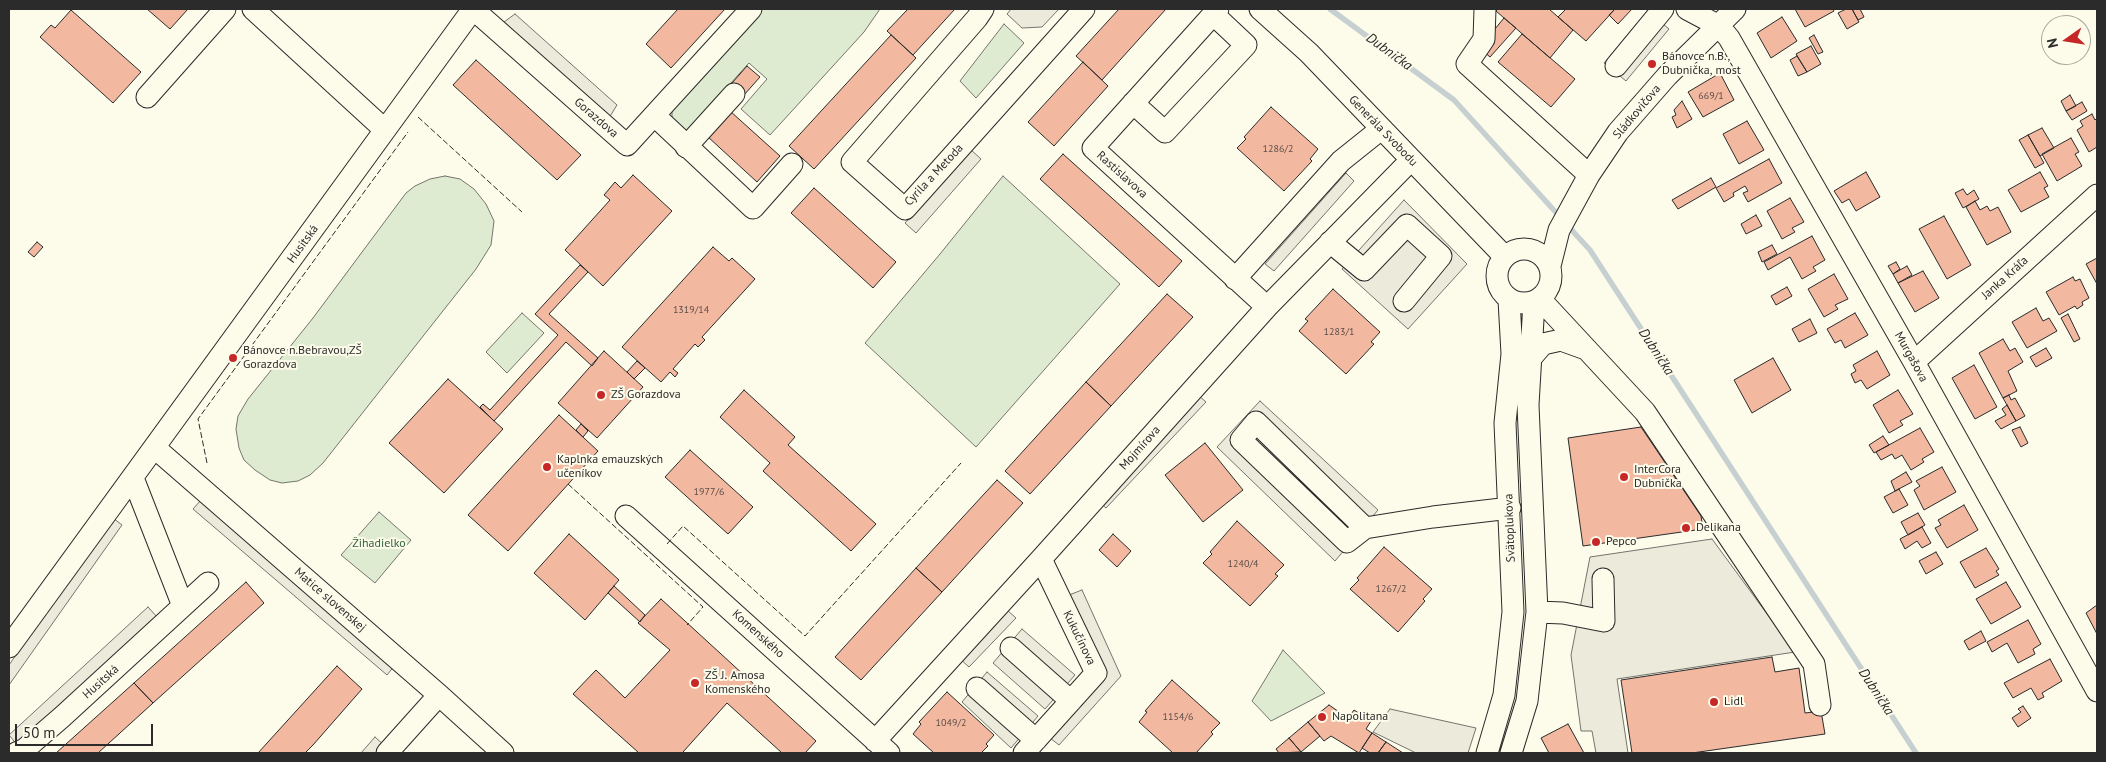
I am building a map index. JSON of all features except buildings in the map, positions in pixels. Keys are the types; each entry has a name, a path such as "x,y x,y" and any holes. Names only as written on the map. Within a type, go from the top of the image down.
{"street":[{"path":"147,97 225,9"},
{"path":"253,9 384,130"},
{"name":"Husitská","path":"9,647 473,9"},
{"name":"Gorazdova","path":"473,9 627,144 655,116 751,9"},
{"name":"Cyrila a Metoda","path":"983,9 852,162 905,209 1084,9"},
{"name":"Generála Svobodu","path":"1260,9 1308,53 1504,256"},
{"path":"1485,9 1484,39 1467,64 1589,175"},
{"path":"1616,66 1663,9"},
{"path":"1687,9 1719,26"},
{"name":"Sládkovičova","path":"1544,288 1559,230 1576,202 1589,175 1618,132 1667,76 1735,9"},
{"path":"1133,103 1165,132 1246,45 1216,11"},
{"name":"Rastislavova","path":"1216,11 1093,148 1267,308"},
{"name":"Murgašova","path":"1719,26 1730,38 1914,362 2097,691"},
{"path":"686,146 734,94"},
{"path":"655,116 753,208 792,164"},
{"path":"1236,279 1341,161 1381,129"},
{"name":"Mojmírova","path":"882,747 1041,559 1267,308 1410,160"},
{"name":"Janka Kráľa","path":"1914,362 2097,195"},
{"path":"1330,242 1364,270 1407,225 1441,256 1404,301"},
{"name":"Sládkovičova","path":"1534,250 1559,230"},
{"path":"1544,288 1522,304 1510,300 1498,285 1497,269 1504,256 1518,249 1534,250 1544,288 1588,349 1645,412 1810,658 1814,667 1820,705"},
{"name":"Svätoplukova","path":"1511,753 1527,701 1537,612 1528,405 1530,359 1544,288"},
{"name":"Svätoplukova","path":"1487,753 1504,695 1513,612 1505,423 1512,354 1510,300"},
{"path":"1530,359 1543,344 1561,340 1588,349"},
{"path":"1365,528 1256,422 1241,440 1347,542 1365,528 1433,517 1510,508"},
{"name":"Matice slovenskej","path":"155,448 503,753"},
{"path":"133,478 182,606"},
{"name":"Komenského","path":"626,516 882,747"},
{"name":"Kukučínova","path":"1030,747 1096,674 1041,559"},
{"path":"1537,612 1563,613 1604,621 1603,579"},
{"name":"Husitská","path":"16,753 25,749 62,717 208,583"},
{"path":"1011,648 1071,701"},
{"path":"977,688 1030,747"},
{"path":"387,753 439,695"}],"green space":[{"path":"763,9 880,9 864,32 770,135 741,109 767,79 749,63 685,134 672,121 672,109"},
{"path":"1004,24 1024,43 976,98 960,81"},
{"path":"445,176 460,179 474,189 486,204 494,221 491,245 476,269 323,463 310,475 298,481 282,483 270,480 244,460 239,448 236,429 238,416 248,399 313,318 406,193 415,186 430,179"},
{"path":"1003,176 1120,284 976,447 865,343"},
{"path":"522,313 544,333 507,373 486,352"},
{"name":"Žihadielko","path":"379,512 411,540 375,583 341,555"},
{"path":"1283,650 1325,693 1271,721 1252,701"}],"shaded area":[{"path":"1011,9 1059,9 1042,27 1022,28 1007,14"},
{"path":"1647,11 1669,29 1626,81 1604,63"},
{"path":"515,14 617,105 609,118 504,22"},
{"path":"970,149 981,159 916,233 905,223"},
{"path":"1346,173 1354,181 1274,271 1265,264"},
{"path":"1404,200 1467,264 1408,329 1342,269"},
{"path":"1198,395 1206,402 1106,508 1098,501"},
{"path":"1260,401 1378,510 1335,561 1217,447"},
{"path":"201,500 395,665 387,675 193,509"},
{"path":"113,518 122,525 9,685 9,665"},
{"path":"1712,539 1795,652 1617,679 1628,753 1596,753 1592,731 1581,731 1571,655 1590,557"},
{"path":"1082,590 1121,676 1059,745 1050,738 1105,676 1069,595"},
{"path":"148,607 158,618 18,746 9,735"},
{"path":"1006,609 1016,618 969,667 959,658"},
{"path":"1022,629 1075,675 1045,709 993,663"},
{"path":"987,672 1038,716 1011,748 962,702"},
{"path":"1390,709 1476,728 1468,753 1416,753 1373,732"},
{"path":"375,737 385,746 379,753 361,753"}],"waterway":[{"name":"Dubnička","path":"1330,9 1454,100 1561,218"},
{"name":"Dubnička","path":"1567,225 1590,250 1916,753"}],"fence":[{"path":"418,117 522,212"},
{"path":"207,463 198,419 408,132"},
{"path":"667,544 683,526 805,636 961,463"},
{"path":"568,484 703,607 687,625"}],"place":[{"name":"Bánovce n.B., Dubnička, most","path":"1652,64"},
{"name":"Bánovce n.Bebravou,ZŠ Gorazdova","path":"233,358"},
{"name":"ZŠ Gorazdova","path":"601,395"},
{"name":"Kaplnka emauzských učeníkov","path":"547,467"},
{"name":"InterCora Dubnička","path":"1624,477"},
{"name":"Delikana","path":"1686,528"},
{"name":"Pepco","path":"1596,542"},
{"name":"ZŠ J. Amosa Komenského","path":"695,683"},
{"name":"Lidl","path":"1714,702"},
{"name":"Napolitana","path":"1322,717"}]}
